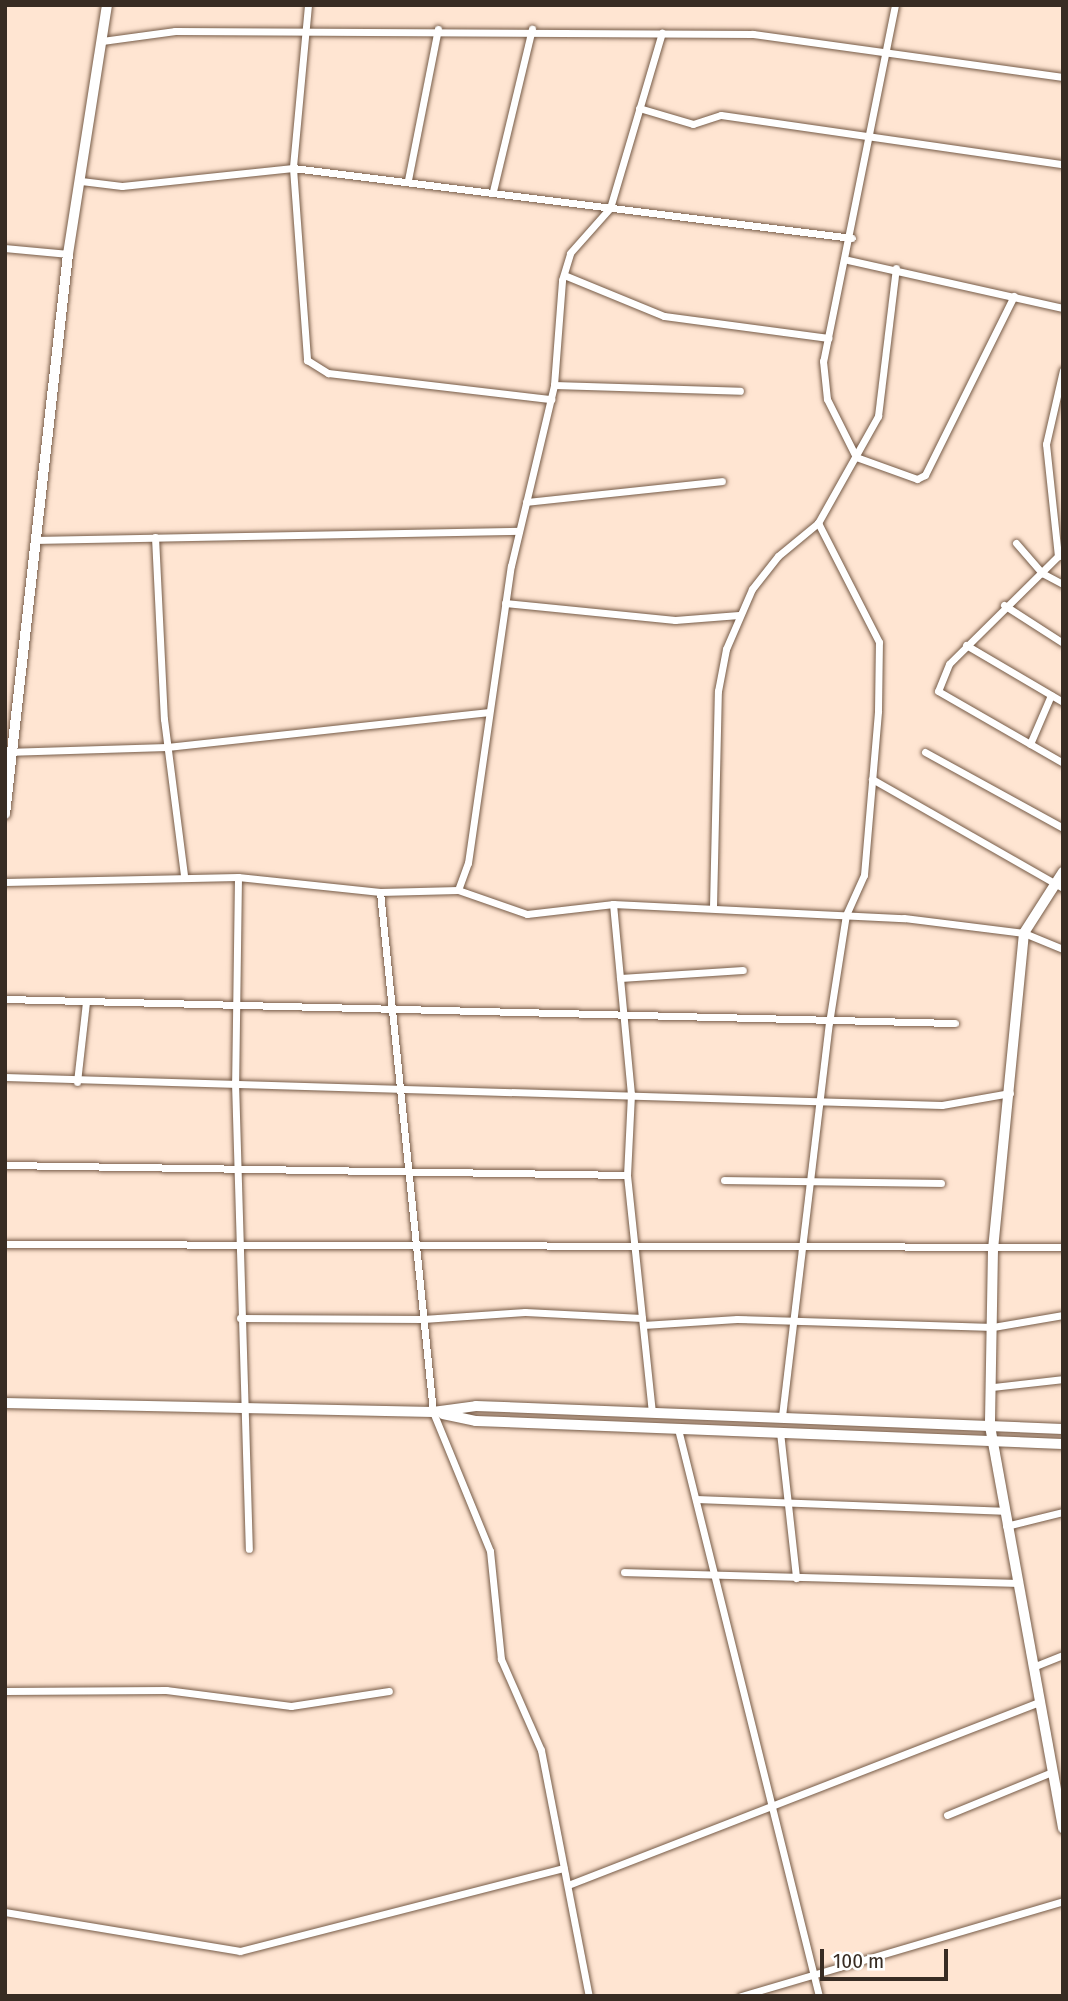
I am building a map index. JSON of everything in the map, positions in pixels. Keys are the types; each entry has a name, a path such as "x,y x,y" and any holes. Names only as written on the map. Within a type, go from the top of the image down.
{"street":[{"path":"5,814 9,752 37,540 68,254 107,5"},
{"path":"308,5 293,168 302,324 315,368 433,382 475,395 551,399"},
{"path":"895,5 848,260 823,361 827,399 856,457 917,479 925,475 1014,296"},
{"path":"408,180 438,29"},
{"path":"102,41 175,31 532,29 753,33 888,49 1063,77"},
{"path":"493,191 532,29"},
{"path":"457,890 468,863 487,712 505,603 519,531 554,385 564,275 570,253 610,208 662,33"},
{"path":"639,108 693,124 721,115 871,140 1063,164"},
{"path":"81,181 122,186 293,168 408,180 852,238"},
{"path":"5,248 68,254"},
{"path":"848,260 896,268 1063,308"},
{"path":"713,907 718,691 739,615 778,556 818,523 878,416 896,268"},
{"path":"564,275 664,316 829,338"},
{"path":"1063,370 1046,444 1060,554 1004,605 949,664 938,691 1063,763"},
{"path":"554,385 740,391"},
{"path":"526,502 722,481"},
{"path":"782,1416 790,1323 829,1023 846,915 864,875 873,779 879,642 818,523"},
{"path":"37,540 122,543 155,537 519,531"},
{"path":"155,537 167,747 184,875"},
{"path":"1016,543 1042,573 1063,584"},
{"path":"505,603 675,620 739,615"},
{"path":"1004,605 1063,643"},
{"path":"966,645 1063,702"},
{"path":"1030,744 1051,695"},
{"path":"9,752 167,747 487,712"},
{"path":"925,752 1063,828"},
{"path":"873,779 1058,886"},
{"path":"1062,1824 1005,1527 990,1426 993,1387 993,1249 1011,1093 1024,933 1058,886 1063,872"},
{"path":"5,882 184,875 238,877 380,892 457,890 517,913 613,904 846,915 1024,933 1063,949"},
{"path":"238,877 235,1082 241,1409 249,1549"},
{"path":"380,892 433,1412 490,1551 500,1659 541,1750 589,1996"},
{"path":"613,904 631,1094 627,1175 652,1412"},
{"path":"620,978 743,970"},
{"path":"5,999 829,1023 955,1023"},
{"path":"77,1082 86,1002"},
{"path":"5,1077 77,1082 235,1082 400,1090 821,1099 942,1105 1011,1093"},
{"path":"5,1166 237,1166 409,1176 627,1175"},
{"path":"723,1180 941,1183"},
{"path":"5,1244 633,1248 1063,1247"},
{"path":"240,1318 424,1320 525,1312 642,1322 993,1327 1063,1315"},
{"path":"993,1387 1063,1379"},
{"path":"5,1403 433,1412 476,1406 1063,1429"},
{"path":"433,1412 476,1421 1063,1444"},
{"path":"678,1429 712,1576 819,1996"},
{"path":"780,1431 796,1578"},
{"path":"695,1499 789,1506 1003,1511"},
{"path":"1005,1527 1063,1512"},
{"path":"624,1572 1016,1583"},
{"path":"1032,1667 1063,1654"},
{"path":"5,1691 166,1690 291,1706 389,1691"},
{"path":"568,1885 1039,1702"},
{"path":"947,1815 1052,1772"},
{"path":"5,1912 251,1950 564,1868"},
{"path":"741,1996 1063,1901"}]}
